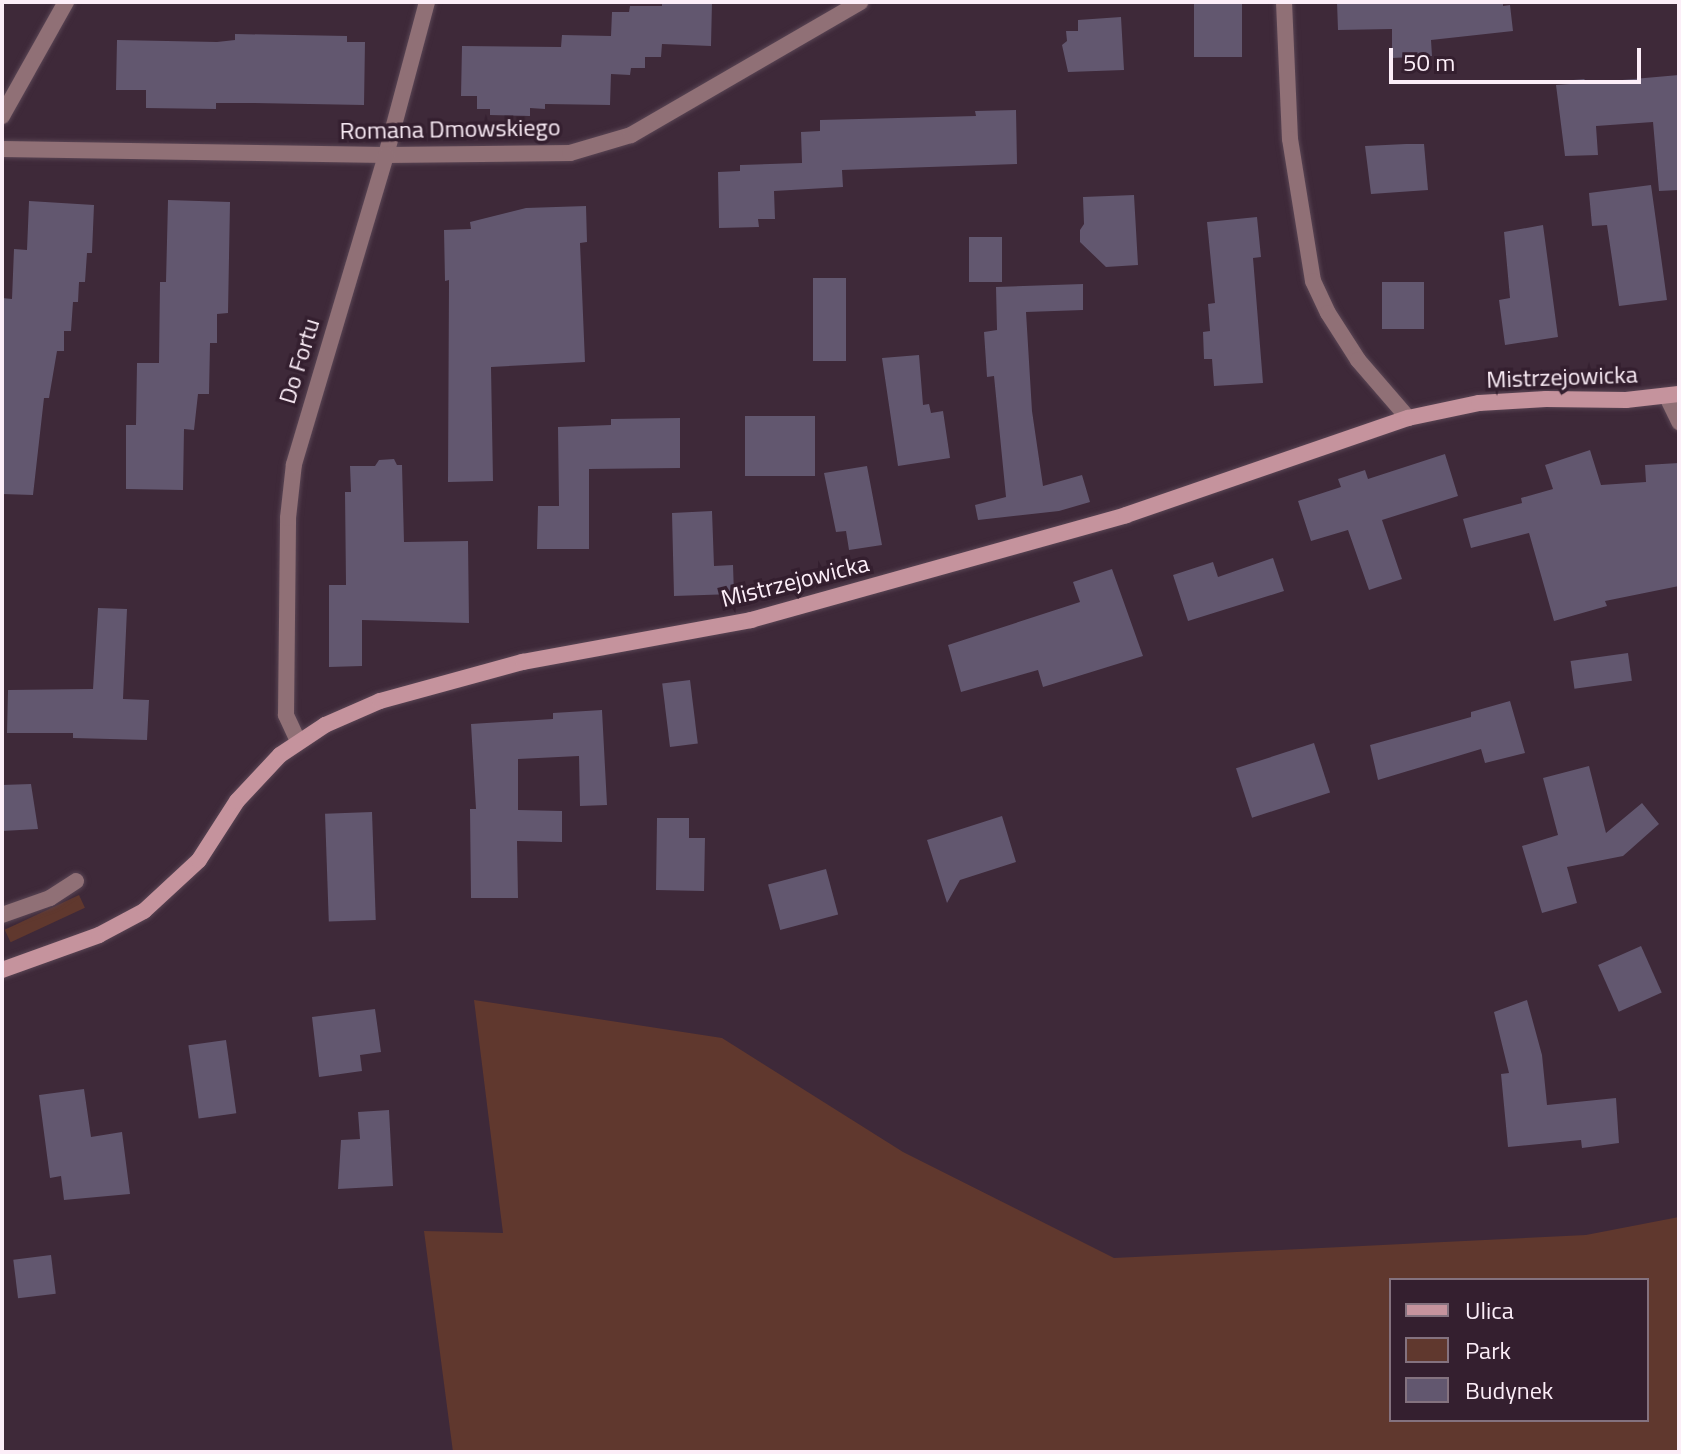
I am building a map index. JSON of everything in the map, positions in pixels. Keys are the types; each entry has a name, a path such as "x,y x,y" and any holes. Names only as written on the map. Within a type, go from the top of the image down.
{"street":[{"path":"2,116 66,2"},
{"name":"Do Fortu","path":"298,741 286,715 288,518 294,464 386,155 427,2"},
{"name":"Romana Dmowskiego","path":"2,149 386,155 570,153 601,146 659,120 860,2"},
{"path":"1284,2 1290,139 1313,281 1328,313 1358,360 1408,418"},
{"path":"1673,395 1679,422"},
{"name":"Mistrzejowicka","path":"2,970 124,924 164,896 199,860 250,785 298,741 353,712 433,684 523,662 766,616 1126,515 1408,418 1479,403 1673,395"},
{"path":"2,915 50,898 76,881"}],"green space":[{"path":"79,895 85,908 11,942 5,930"},
{"path":"474,1000 722,1038 903,1152 1114,1258 1586,1235 1679,1217 1679,1452 453,1452 424,1231 503,1233"}],"building":[{"path":"662,2 712,2 711,46 662,44 661,57 645,57 645,68 631,68 630,75 611,74 610,105 545,104 545,109 530,108 530,116 490,115 490,109 477,109 477,96 461,96 462,46 561,47 562,35 611,36 612,12 629,12 630,6 662,6"},
{"path":"1194,2 1242,2 1242,57 1194,57"},
{"path":"1337,2 1503,2 1503,6 1510,5 1513,31 1431,40 1432,56 1392,58 1392,29 1338,30"},
{"path":"1121,17 1124,70 1068,72 1062,45 1067,41 1066,31 1078,31 1078,20"},
{"path":"235,34 347,36 347,42 365,42 364,105 216,103 216,109 146,108 146,90 116,90 117,40 217,42 235,40"},
{"path":"1679,75 1679,190 1659,191 1653,122 1596,126 1598,155 1565,156 1556,85 1584,79 1588,83"},
{"path":"1016,110 1017,164 842,170 843,187 774,191 775,219 758,219 759,227 719,228 718,172 740,171 740,165 802,163 801,132 820,131 820,120 976,116 975,111"},
{"path":"1424,144 1428,190 1371,194 1365,146"},
{"path":"1651,185 1667,300 1619,306 1607,225 1592,226 1589,193"},
{"path":"1134,195 1138,265 1106,267 1080,242 1080,230 1084,224 1083,197"},
{"path":"168,200 230,202 228,313 217,314 217,343 210,343 209,394 198,394 194,430 184,429 183,490 126,489 126,425 136,425 137,363 159,363 160,282 166,282"},
{"path":"29,201 94,205 92,253 87,253 85,282 79,282 78,302 73,302 71,331 64,331 64,351 57,351 49,398 44,398 33,495 2,494 2,298 12,299 14,249 27,250"},
{"path":"586,206 587,242 580,243 585,362 491,367 493,481 448,482 449,280 445,281 444,230 471,229 470,222 526,208"},
{"path":"1257,217 1261,257 1253,258 1263,383 1214,386 1212,359 1204,359 1203,332 1210,331 1208,304 1215,303 1207,222"},
{"path":"1543,225 1558,337 1505,345 1499,300 1510,298 1504,232"},
{"path":"969,237 1002,237 1002,282 969,282"},
{"path":"813,278 846,278 846,361 813,361"},
{"path":"1382,282 1424,282 1424,329 1382,329"},
{"path":"1083,284 1083,310 1026,312 1032,411 1043,486 1082,475 1090,502 1059,511 978,520 975,505 1006,497 994,376 987,377 984,332 997,330 996,287"},
{"path":"919,355 923,405 929,404 931,413 943,411 950,458 898,466 882,358"},
{"path":"745,416 815,416 815,476 745,476"},
{"path":"680,418 680,468 589,469 589,549 537,549 538,506 559,506 558,427 611,425 611,419"},
{"path":"1590,450 1601,485 1646,482 1645,465 1679,463 1679,586 1605,601 1607,606 1554,621 1529,533 1471,548 1463,519 1522,503 1521,498 1553,489 1545,465"},
{"path":"1445,454 1458,496 1382,520 1402,579 1369,590 1348,530 1311,541 1298,501 1341,487 1338,479 1365,470 1368,479"},
{"path":"394,459 397,465 402,465 404,542 468,541 469,623 362,620 362,666 329,667 329,585 346,585 345,492 351,492 350,466 375,466 379,460"},
{"path":"867,466 882,545 849,550 846,531 836,532 824,473"},
{"path":"712,511 714,566 733,565 734,594 674,596 672,513"},
{"path":"1273,558 1284,591 1188,621 1173,575 1213,562 1218,577"},
{"path":"1112,569 1143,656 1043,687 1038,670 961,692 948,645 1080,602 1073,582"},
{"path":"98,608 127,609 123,699 149,700 147,740 73,738 73,733 7,733 8,690 93,689"},
{"path":"1628,653 1632,681 1574,689 1571,661"},
{"path":"690,680 698,744 670,747 662,683"},
{"path":"1510,701 1525,753 1485,763 1481,749 1378,780 1370,745 1471,717 1471,712"},
{"path":"602,710 607,805 580,806 579,756 518,759 518,810 562,811 562,842 517,841 518,898 471,898 470,809 476,809 471,724 553,719 553,713"},
{"path":"1314,743 1330,792 1252,818 1236,768"},
{"path":"1589,766 1606,833 1642,803 1659,824 1623,856 1567,867 1577,903 1542,913 1522,846 1558,835 1543,778"},
{"path":"31,784 38,829 2,831 2,785"},
{"path":"372,812 376,920 329,922 325,814"},
{"path":"1002,816 1016,862 960,880 947,903 927,840"},
{"path":"657,818 689,818 689,838 705,838 704,891 656,890"},
{"path":"826,869 838,914 780,930 768,885"},
{"path":"1641,946 1662,993 1619,1012 1598,965"},
{"path":"1527,1000 1542,1055 1547,1105 1616,1098 1619,1143 1582,1148 1581,1140 1508,1147 1501,1074 1509,1073 1494,1012"},
{"path":"375,1009 381,1052 360,1055 362,1071 319,1077 312,1017"},
{"path":"226,1040 236,1113 199,1119 188,1045"},
{"path":"84,1089 91,1137 122,1132 130,1194 64,1200 61,1176 50,1178 39,1095"},
{"path":"389,1110 393,1186 338,1189 341,1140 360,1139 358,1112"},
{"path":"51,1255 56,1294 18,1298 13,1260"}]}
